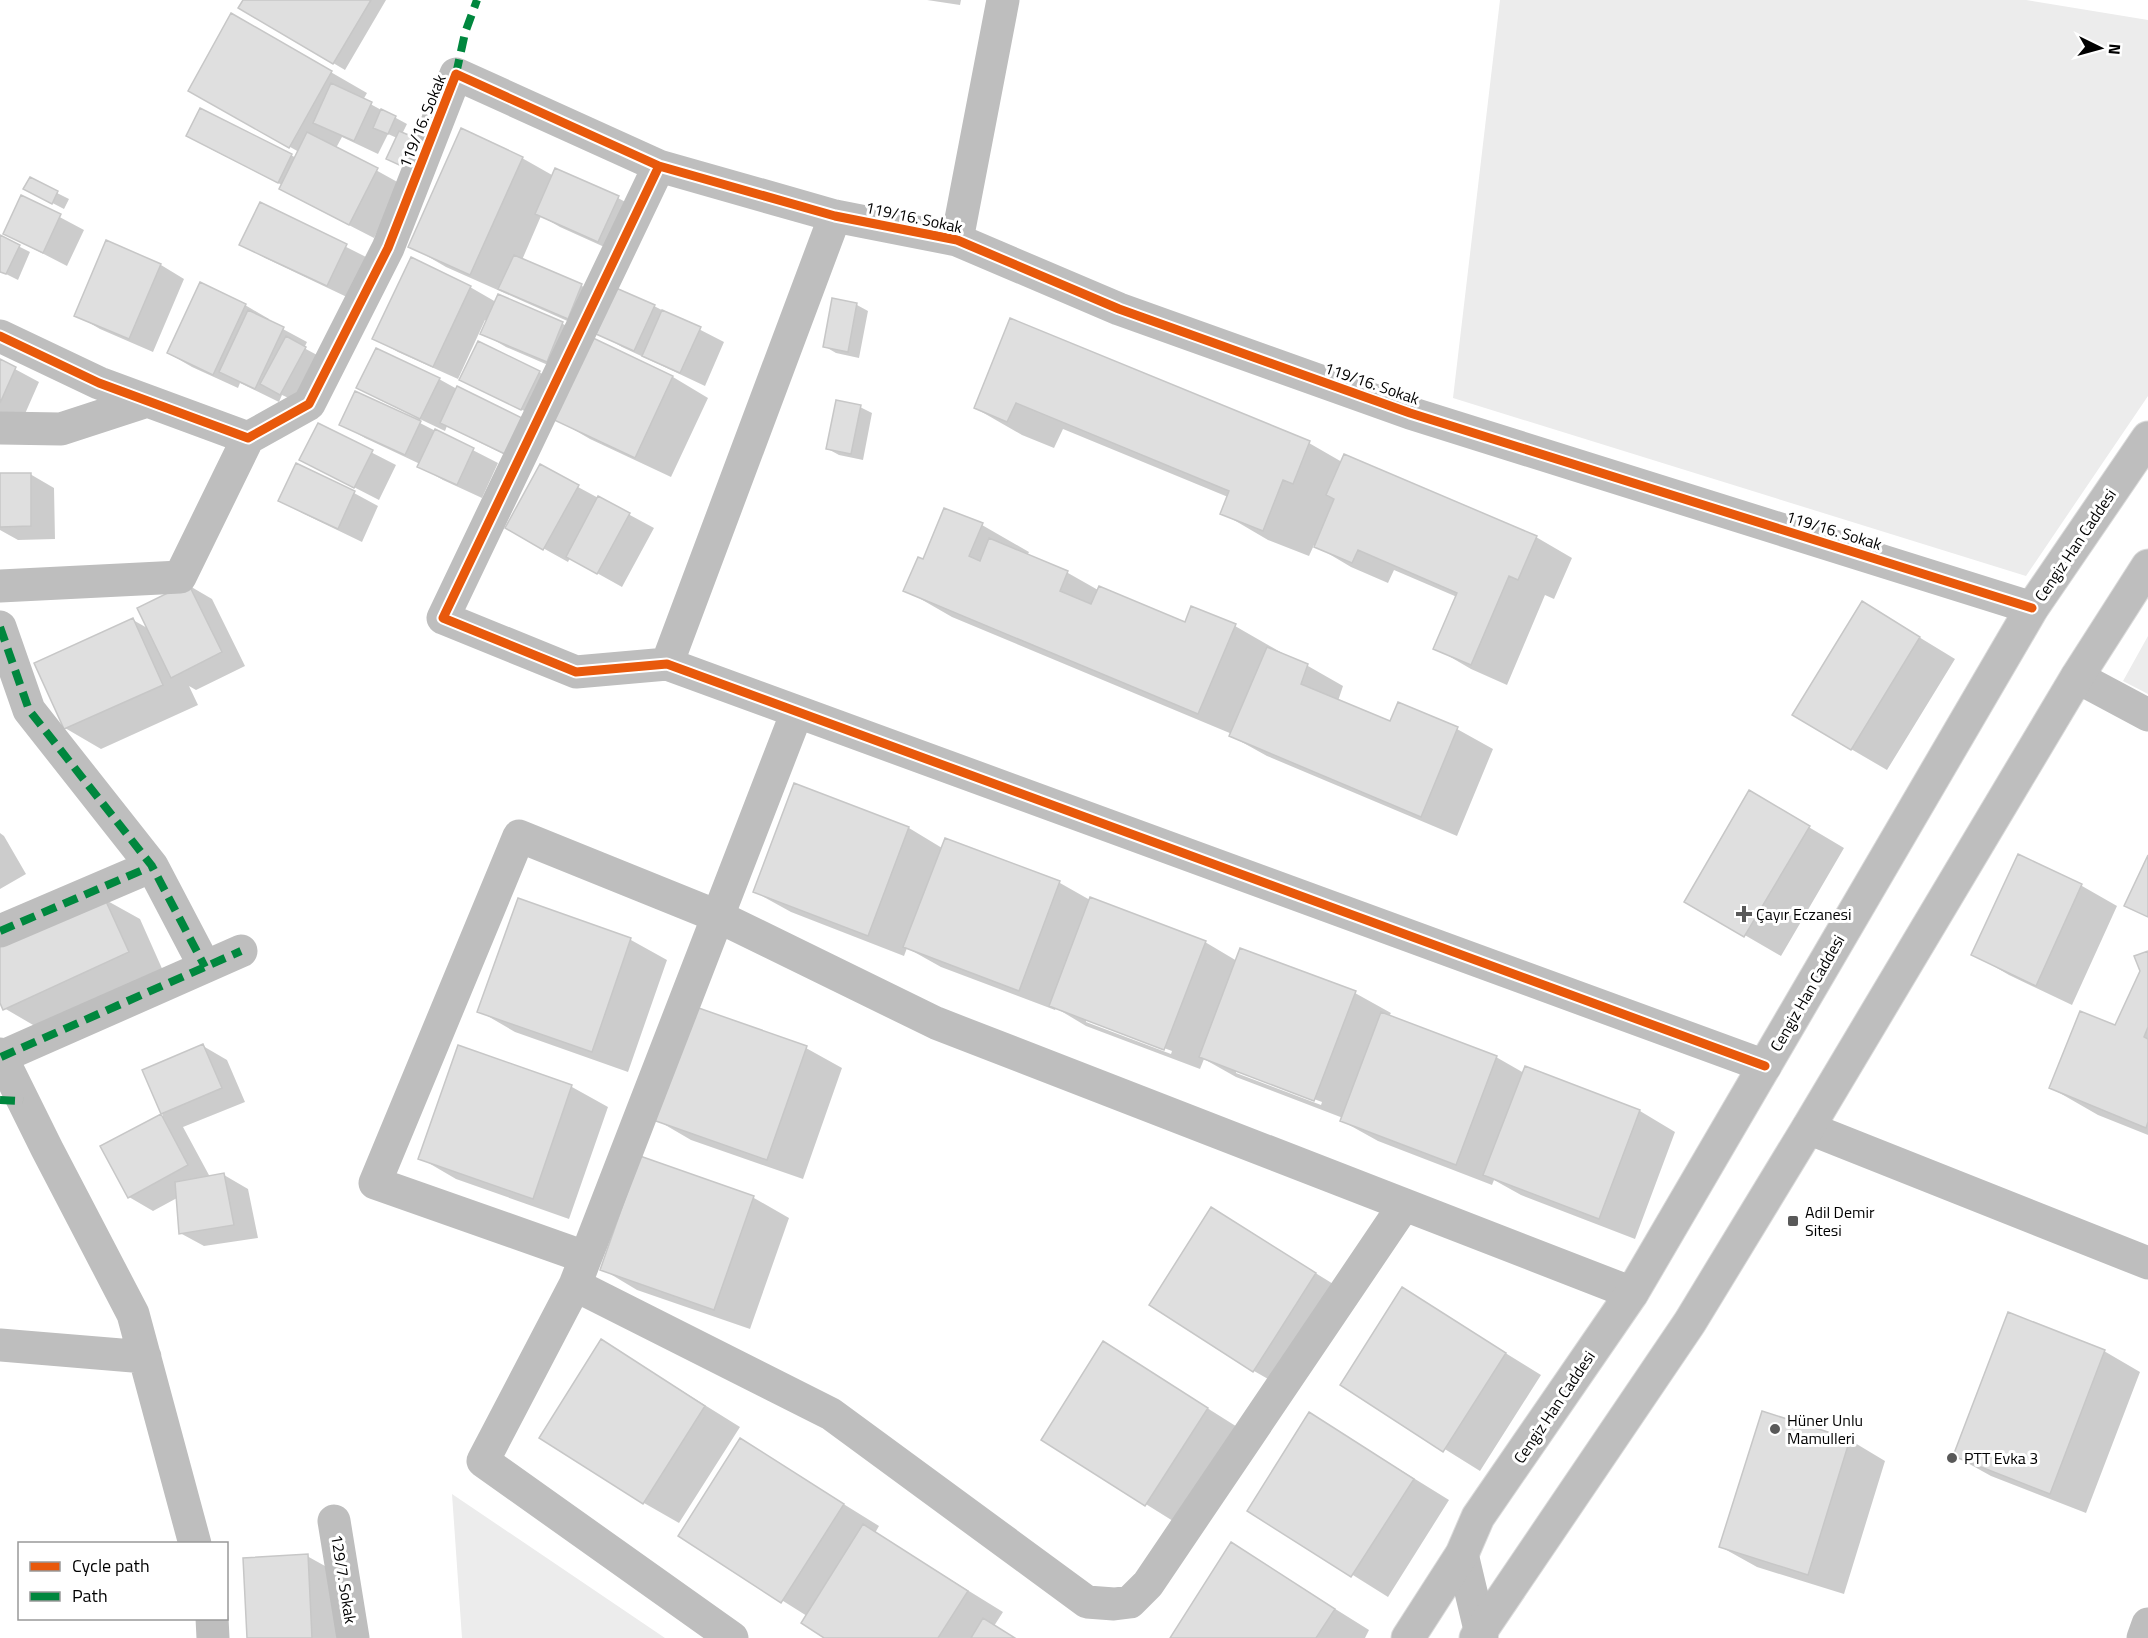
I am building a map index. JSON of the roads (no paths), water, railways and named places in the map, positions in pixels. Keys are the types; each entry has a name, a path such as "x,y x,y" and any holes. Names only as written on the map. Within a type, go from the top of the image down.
{"street":[{"path":"957,240 1004,0"},
{"name":"119/16. Sokak","path":"248,438 309,404 388,248 456,74 659,165 835,216 957,240 1119,309 1410,413 2032,608"},
{"path":"659,165 443,618 576,672 667,664 1765,1066"},
{"path":"667,664 835,216"},
{"path":"0,336 99,383 248,438 180,577 0,586"},
{"path":"0,428 61,429 147,401"},
{"name":"Cengiz Han Caddesi","path":"1408,1638 1462,1554 1478,1517 1632,1293 2032,608 2148,438"},
{"path":"1480,1635 1690,1322 2077,677 2148,566"},
{"path":"0,627 29,710 152,866 205,966"},
{"path":"2077,677 2148,715"},
{"path":"732,1638 483,1461 580,1271 796,712"},
{"path":"1404,1205 1148,1584 1130,1602 1114,1604 1087,1602 831,1414 580,1271 375,1183 519,836 717,916 936,1023 1632,1293"},
{"path":"0,931 152,866"},
{"path":"194,1542 133,1314 12,1100 1,1055 241,951"},
{"path":"1808,1128 2148,1263"},
{"path":"0,1345 145,1357"},
{"name":"129/7. Sokak","path":"334,1521 353,1638"},
{"path":"1462,1554 1480,1635"},
{"path":"212,1620 213,1638"},
{"path":"2143,1638 2148,1624"}],"place":[{"name":"Çayır Eczanesi","path":"1744,914"},
{"name":"Adil Demir Sitesi","path":"1793,1221"},
{"name":"Hüner Unlu Mamulleri","path":"1775,1429"},
{"name":"PTT Evka 3","path":"1952,1458"}]}
